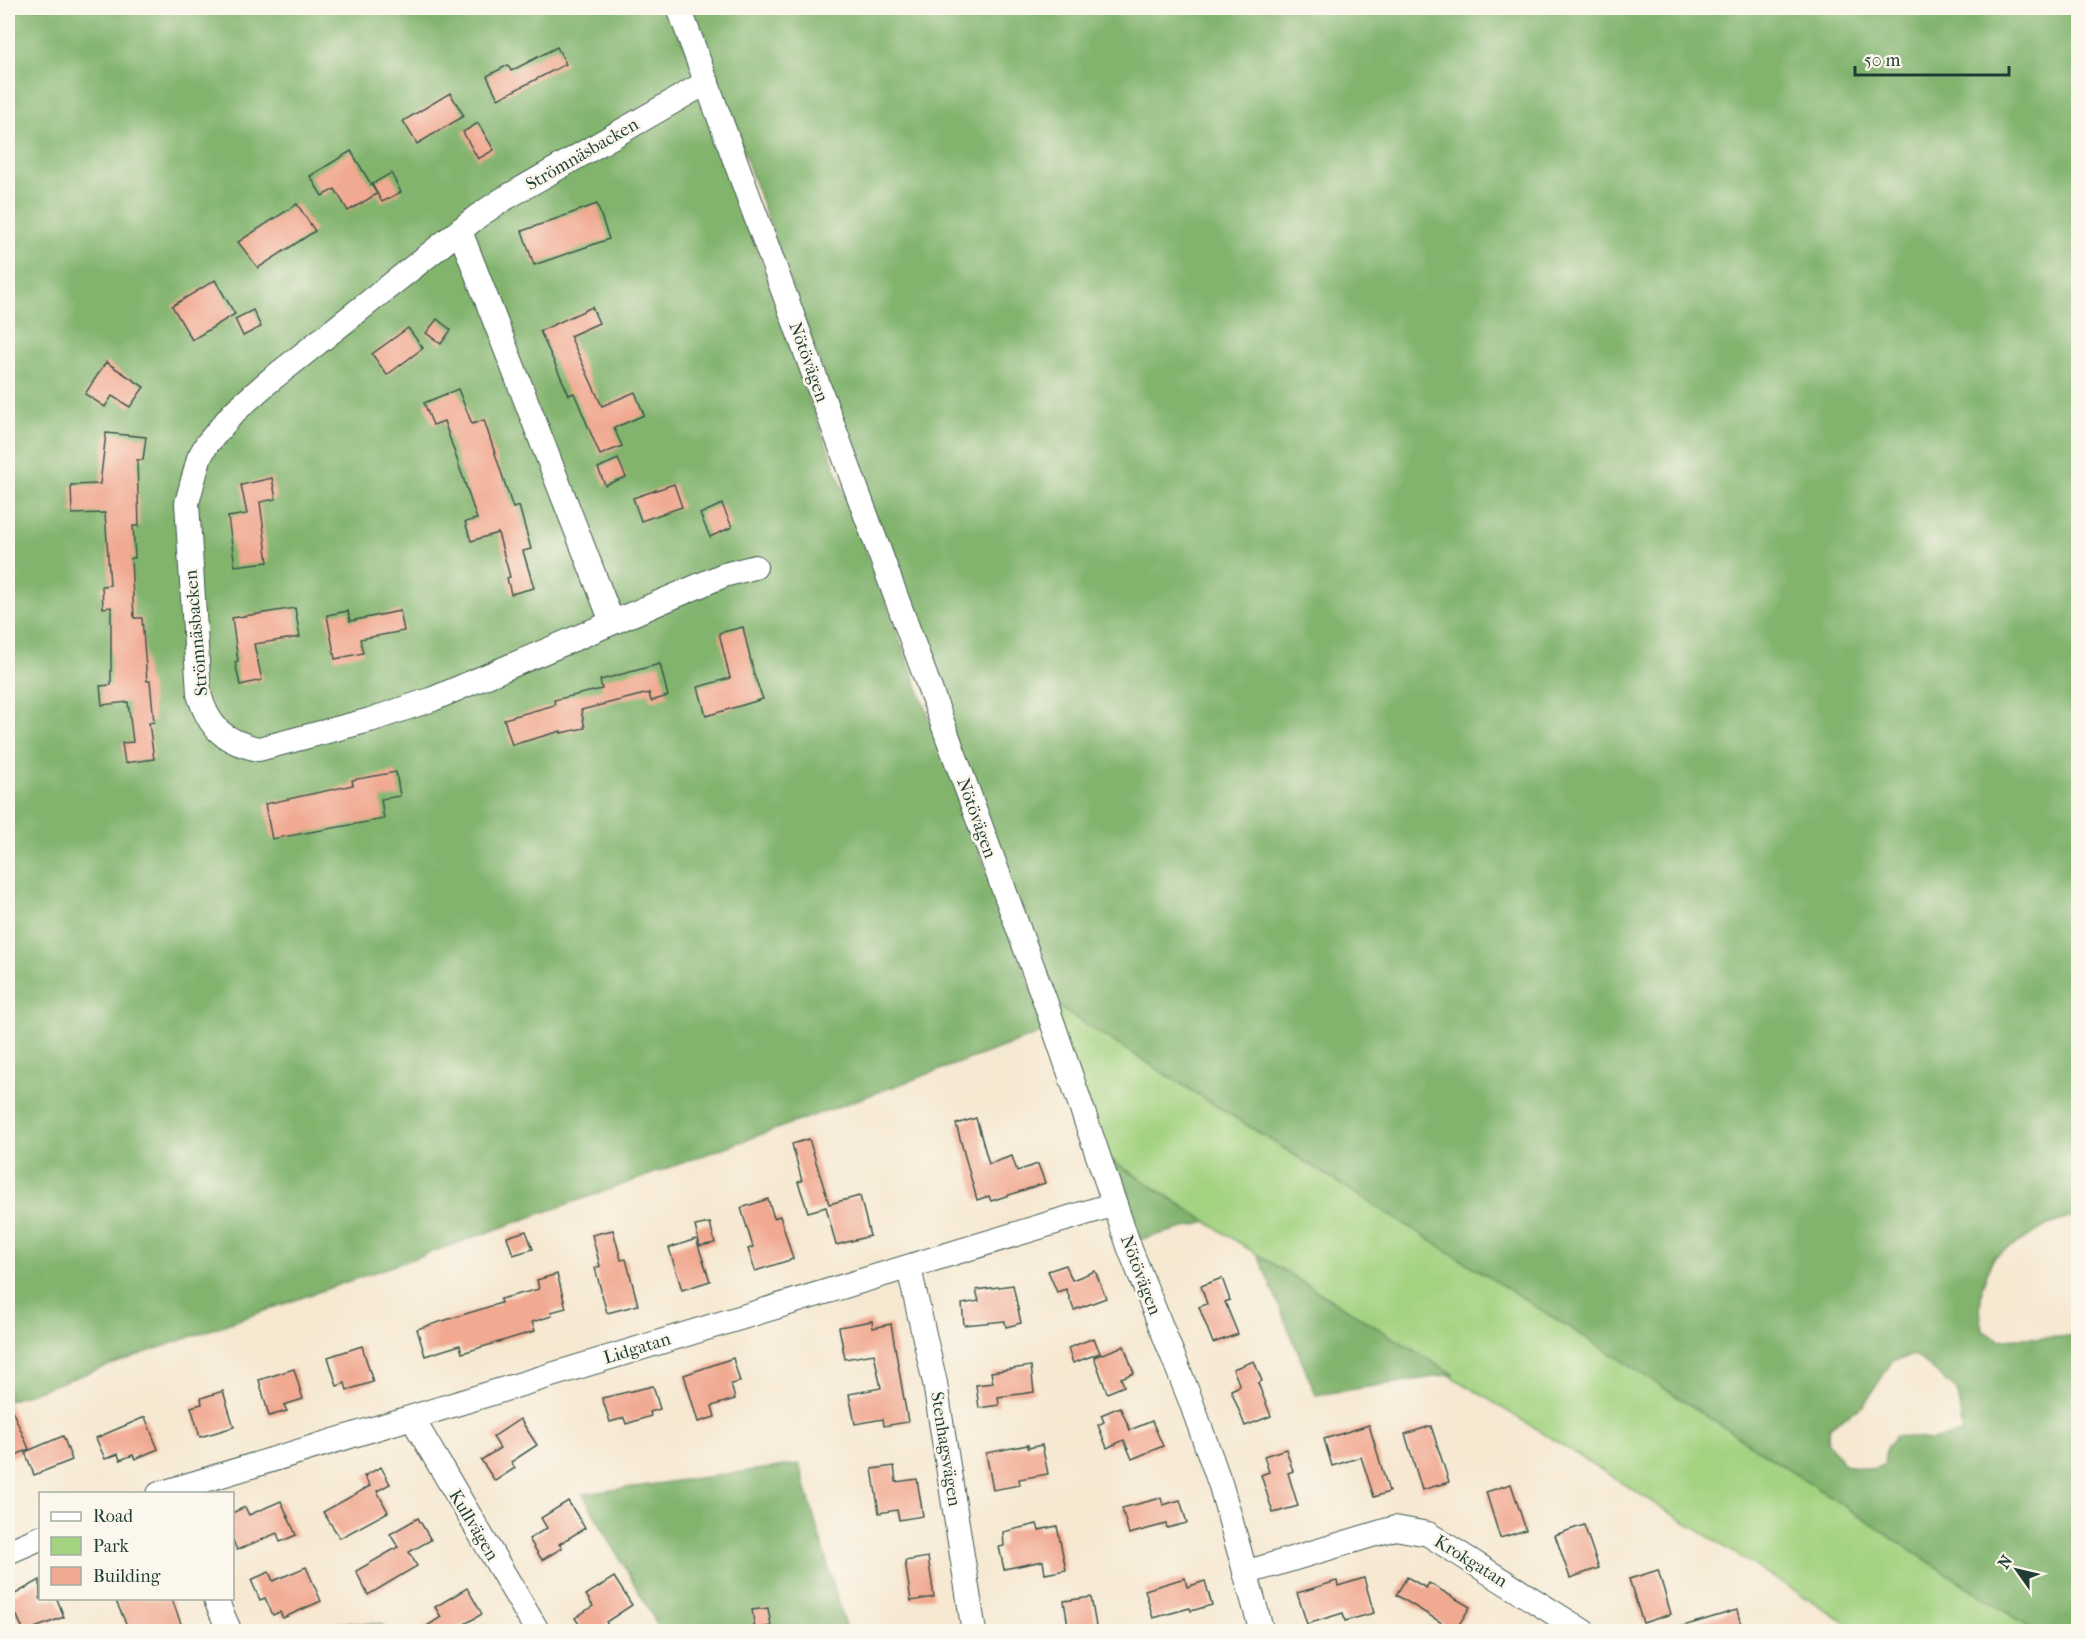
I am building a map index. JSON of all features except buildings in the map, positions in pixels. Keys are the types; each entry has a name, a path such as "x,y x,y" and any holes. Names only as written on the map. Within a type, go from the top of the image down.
{"street":[{"name":"Nötövägen","path":"680,8 1048,1011 1115,1204 1221,1486 1262,1632"},
{"name":"Strömnäsbacken","path":"707,82 502,200 242,404 221,426 200,458 188,503 199,694 210,724 240,745 259,749 370,720 433,699 724,575 755,567"},
{"path":"460,231 612,622"},
{"name":"Lidgatan","path":"171,1491 772,1306 909,1268 1115,1204"},
{"name":"Stenhagsvägen","path":"909,1268 935,1383 974,1632"},
{"name":"Kullvägen","path":"412,1418 538,1632"},
{"name":"Krokgatan","path":"1245,1573 1395,1528 1409,1529 1428,1534 1584,1632"},
{"path":"8,1552 39,1538"},
{"path":"215,1600 231,1632"}],"green space":[{"path":"8,8 667,8 701,82 791,350 1047,1031 599,1193 8,1401"},
{"path":"692,8 2078,8 2078,1215 2048,1225 1993,1257 1982,1287 1980,1311 1983,1331 2000,1340 2078,1334 2078,1631 2035,1631 1615,1356 1049,1001","holes":["1915,1355 1957,1390 1963,1433 1931,1440 1896,1436 1886,1448 1884,1465 1871,1469 1845,1465 1827,1442 1830,1426 1864,1405 1892,1361"]},
{"path":"1049,1001 1615,1356 2035,1631 1859,1631 1258,1255 1096,1150"},
{"path":"1096,1150 1207,1222 1126,1243"},
{"path":"1258,1255 1453,1374 1316,1395"},
{"path":"799,1464 845,1626 805,1632 661,1631 583,1494"},
{"path":"335,1623 382,1624 385,1631 338,1631"}]}
